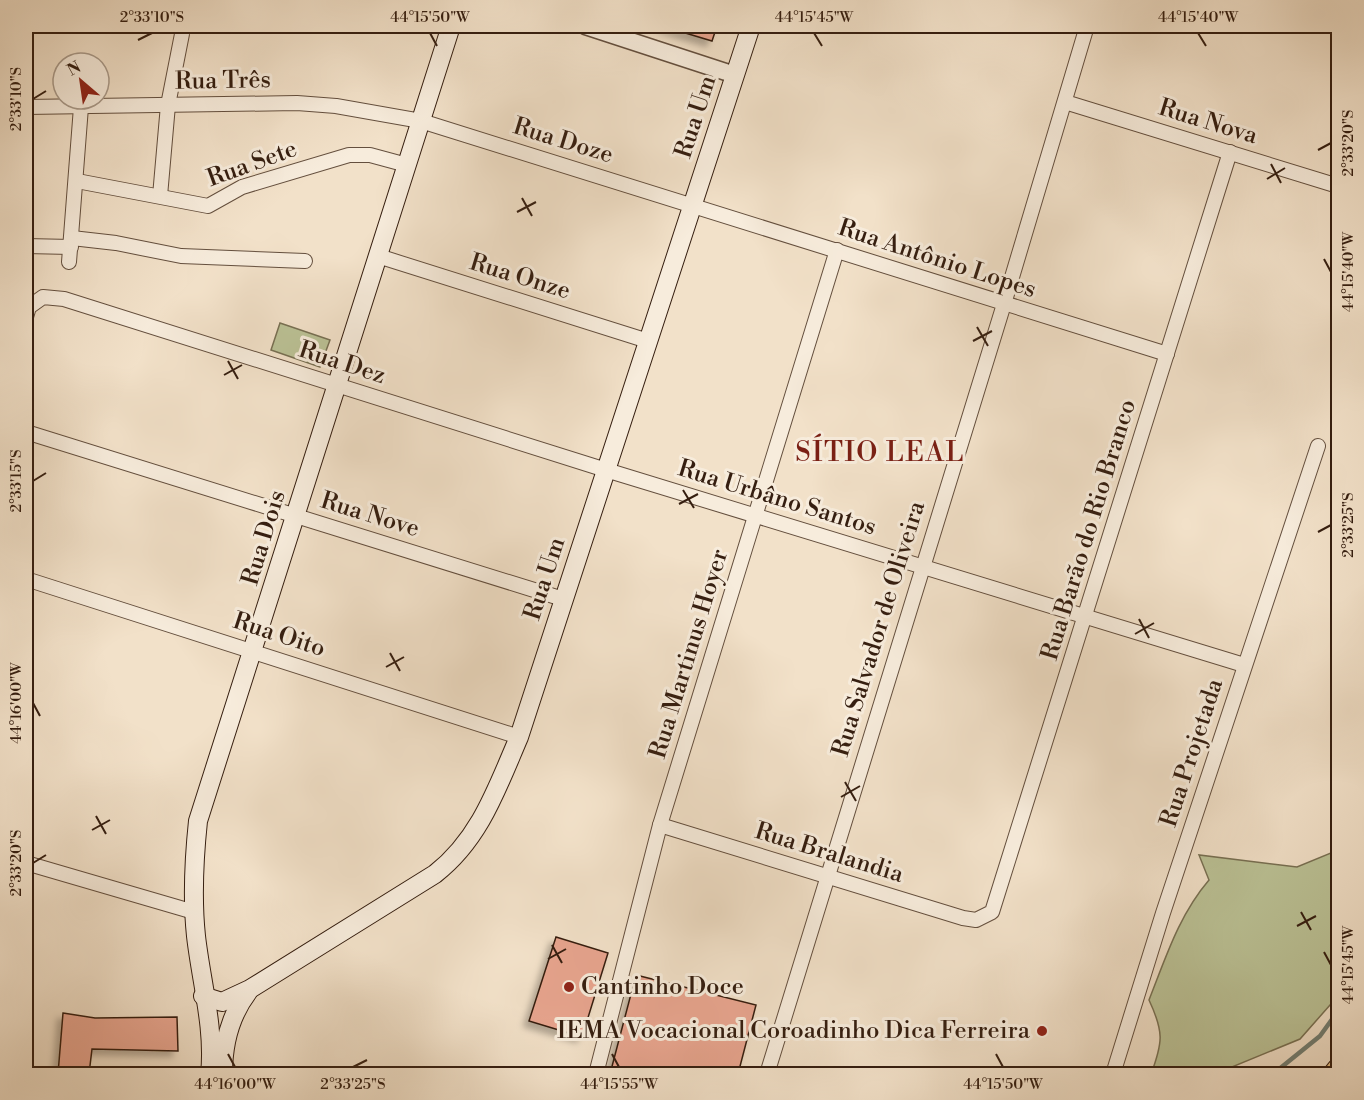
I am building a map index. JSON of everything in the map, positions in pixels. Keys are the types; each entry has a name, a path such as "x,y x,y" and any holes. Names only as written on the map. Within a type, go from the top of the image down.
{"main road":[{"name":"Rua Dois","path":"210,1074 210,1040 194,912 193,873 198,821 451,26"},
{"name":"Rua Um","path":"203,996 222,1002 250,989 428,879 452,861 477,830 519,737 751,26"},
{"path":"223,1074 224,1047 231,1021 250,989"},
{"path":"1334,1074 1338,1069"}],"street":[{"path":"585,26 735,75"},
{"name":"Rua Salvador de Oliveira","path":"766,1074 921,566 1004,304 1087,26"},
{"path":"160,196 168,105 182,34"},
{"name":"Rua Nova","path":"1065,102 1338,186"},
{"name":"Rua Três","path":"111,107 297,103 336,106 421,121"},
{"name":"Rua Três","path":"26,107 51,107"},
{"path":"69,262 81,111"},
{"name":"Rua Doze","path":"421,121 692,205"},
{"name":"Rua Barão do Rio Branco","path":"986,917 997,903 1230,152"},
{"name":"Rua Sete","path":"77,181 208,206 242,188 349,155 370,155 407,165"},
{"name":"Rua Antônio Lopes","path":"692,205 1167,354"},
{"path":"26,246 116,243 181,256 305,261"},
{"name":"Rua Martinus Hoyer","path":"596,1074 660,825 837,250"},
{"name":"Rua Onze","path":"378,256 648,341"},
{"name":"Rua Dez","path":"26,317 29,307 43,297 64,299 606,470"},
{"name":"Rua Nove","path":"26,432 564,599"},
{"name":"Rua Projetada","path":"1113,1074 1163,913 1318,446"},
{"name":"Rua Urbâno Santos","path":"606,470 1244,665"},
{"name":"Rua Oito","path":"26,579 254,650 519,737"},
{"name":"Rua Bralandia","path":"660,825 963,918 976,920 986,917"},
{"path":"26,863 194,912"}],"green space":[{"path":"280,323 330,340 320,367 271,350"},
{"path":"1338,850 1338,996 1300,1039 1215,1074 1151,1074 1160,1045 1160,1037 1149,1000 1181,922 1209,880 1199,855 1297,867"}],"building":[{"path":"662,26 717,26 712,41"},
{"name":"Cantinho Doce","path":"556,937 608,953 582,1037 529,1021"},
{"path":"636,975 756,1005 738,1074 610,1074"},
{"path":"63,1013 95,1018 177,1017 178,1051 92,1049 89,1074 58,1074"},
{"path":"140,1068 160,1069 159,1074 139,1074"},
{"path":"263,1069 289,1070 290,1074 263,1074"}],"waterway":[{"path":"1273,1074 1320,1036 1338,1011"}],"place":[{"name":"Cantinho Doce","path":"569,987"},
{"name":"IEMA Vocacional Coroadinho Dica Ferreira","path":"1042,1031"}],"district":[{"name":"SÍTIO LEAL","path":"880,453"}]}
